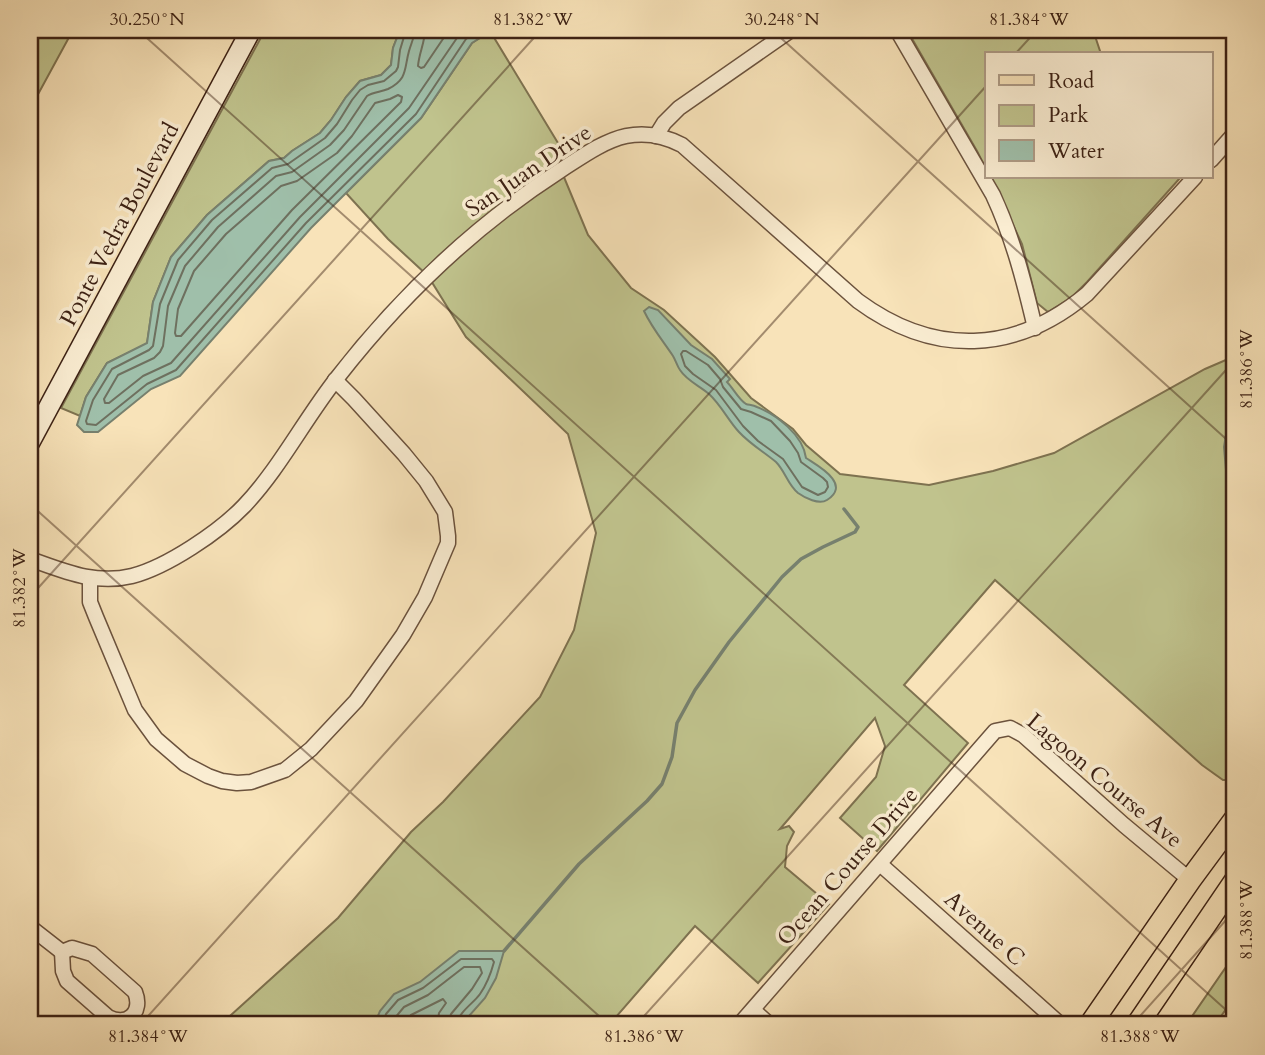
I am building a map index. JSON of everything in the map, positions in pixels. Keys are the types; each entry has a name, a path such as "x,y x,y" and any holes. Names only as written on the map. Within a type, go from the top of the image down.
{"main road":[{"path":"1090,1025 1235,819"},
{"path":"1137,1025 1235,881"}],"street":[{"name":"Ponte Vedra Boulevard","path":"30,442 251,30"},
{"path":"656,136 679,107 792,30"},
{"path":"897,30 993,195 1018,257 1035,328"},
{"path":"1212,159 1235,133"},
{"name":"San Juan Drive","path":"30,559 90,579 131,576 165,562 227,522 262,486 307,418 365,342 415,288 500,212 561,170 609,142 636,135 656,136 674,141 690,150 858,302 897,326 919,334 965,341 1006,337 1035,328 1069,309 1087,294 1194,178"},
{"path":"90,579 90,602 135,710 156,739 185,764 222,781 251,782 285,770 311,749 356,701 403,635 425,597 448,543 445,512 426,481 335,380"},
{"name":"Lagoon Course Ave","path":"990,737 995,732 1010,728 1023,735 1190,880"},
{"name":"Ocean Course Drive","path":"739,1025 990,737"},
{"name":"Avenue C","path":"880,864 1061,1025"},
{"path":"30,927 62,952"},
{"path":"72,948 92,954 135,992 138,1009 123,1021 108,1017 67,981 62,971 62,952 72,948"},
{"path":"753,1010 770,1025"}],"green space":[{"path":"30,30 73,30 30,109"},
{"path":"265,30 400,30 393,48 391,65 381,75 360,81 320,133 284,158 269,161 207,215 171,257 153,302 147,344 107,363 86,397 80,416 61,408"},
{"path":"907,30 1093,30 1100,52 985,52 985,167"},
{"path":"490,31 561,148 561,170 588,235 631,288 664,310 715,357 751,398 793,429 806,445 840,474 929,485 993,471 1054,453 1205,369 1235,356 1235,775 1231,780 1223,780 1202,765 995,580 904,685 968,743 877,851 840,818 876,777 885,746 875,718 780,829 789,826 794,832 787,846 785,867 829,904 758,983 695,926 609,1025 220,1025 338,918 411,832 443,802 540,697 574,630 596,533 568,434 466,337 428,276 388,239 346,193 421,118 472,43"},
{"path":"990,178 1180,178 1087,282 1072,297 1048,312 1037,303 1022,244"},
{"path":"1235,954 1235,996 1215,1025 1186,1025"}],"water":[{"path":"400,30 493,30 472,43 421,118 311,228 180,376 151,389 98,432 84,432 77,425 86,397 107,363 147,343 153,302 171,257 207,215 269,161 284,158 320,133 360,81 381,75 391,65 393,48"},
{"path":"649,307 658,310 691,345 712,359 730,379 727,382 743,402 765,411 788,427 800,441 806,458 835,482 834,494 827,500 816,501 795,490 776,462 743,436 713,398 683,374 647,317 644,311"},
{"path":"1235,412 1235,487 1226,470 1224,447 1227,428"},
{"path":"459,951 504,951 496,978 485,998 461,1025 374,1025 380,1011 394,994 420,982"}],"waterway":[{"path":"504,951 579,864 662,784 672,757 677,723 695,690 729,642 782,577 801,559 855,532 858,527 844,509"}]}
